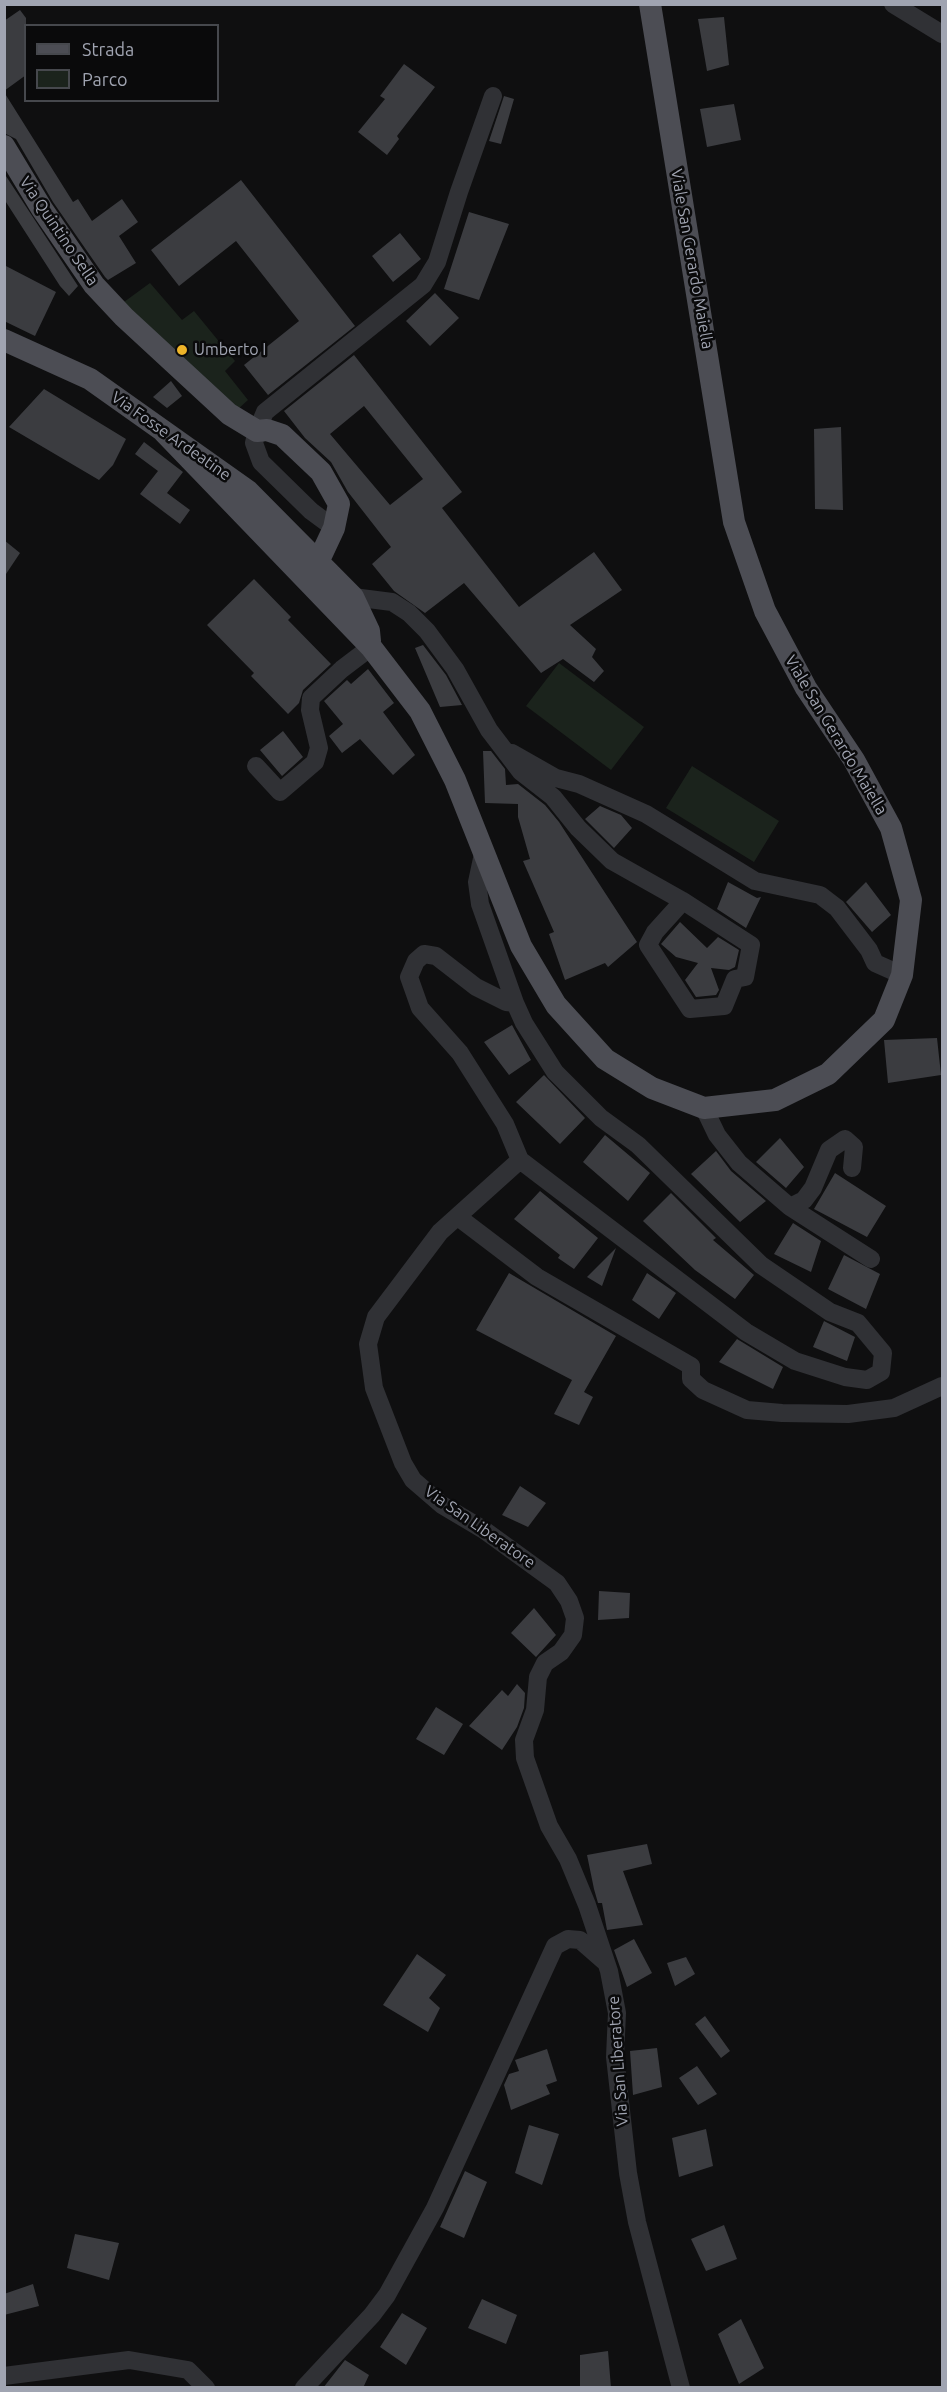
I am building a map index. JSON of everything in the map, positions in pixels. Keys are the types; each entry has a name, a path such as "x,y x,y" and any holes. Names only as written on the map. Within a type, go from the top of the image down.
{"main road":[{"name":"Viale San Gerardo Maiella","path":"353,597 369,631 371,647 420,711 455,780 484,847 521,946 556,1005 605,1059 652,1088 704,1108 775,1100 828,1074 884,1020 902,975 911,900 891,828 854,760 806,688 765,611 734,522 650,4"},
{"name":"Via Quintino Sella","path":"4,146 42,209 94,285 229,414 257,431 267,430 282,435 321,472 339,504 334,528 319,560"},
{"name":"Via Fosse Ardeatine","path":"4,340 90,379 248,491 319,560 353,597"},
{"path":"163,430 371,647"}],"street":[{"path":"893,4 942,34"},
{"path":"334,528 311,511 261,462 254,443 257,431 265,412 423,285 437,262 459,192 494,96"},
{"path":"353,597 393,602 428,631 455,669 489,730 521,771 553,797 579,828 612,861 683,901 751,945 745,977 735,980 724,1006 690,1010 648,945 655,932 683,901"},
{"path":"256,766 280,792 315,762 319,748 309,710 311,698 342,669 371,647"},
{"path":"506,749 556,778 622,802 646,814 755,881 820,895 837,908 869,950 875,963 902,975"},
{"path":"484,847 477,882 480,904 515,1003 524,1023 555,1072 601,1118 639,1145 761,1265 830,1312 858,1323 883,1353 881,1372 867,1380 845,1377 795,1361 746,1332 520,1160 505,1124 460,1053 420,1008 409,977 416,961 424,954 436,956 476,987 506,1002 515,1003"},
{"path":"704,1108 717,1135 739,1162 790,1206 871,1259"},
{"path":"790,1206 804,1200 813,1188 829,1150 845,1139 854,1147 852,1168"},
{"name":"Via San Liberatore","path":"520,1160 440,1232 376,1317 368,1344 374,1388 402,1463 413,1480 442,1505 534,1564 556,1583 569,1601 575,1618 573,1635 561,1652 545,1664 538,1677 535,1710 524,1740 525,1758 549,1826 568,1860 587,1905 606,1962 617,2013 615,2057 628,2173 640,2233 681,2388"},
{"path":"458,1217 537,1277 691,1366 691,1379 704,1390 747,1410 782,1413 860,1412 894,1408 942,1386"},
{"path":"304,2388 372,2315 387,2295 435,2208 555,1946 568,1939 580,1940 606,1962"},
{"path":"4,2376 129,2360 188,2370 206,2388"}],"green space":[{"path":"150,283 182,320 194,311 235,361 225,371 248,400 237,410 113,310"},
{"path":"559,663 644,727 611,770 526,706"},
{"path":"692,766 779,821 754,862 666,808"}],"building":[{"path":"20,10 26,18 24,76 4,91 4,21"},
{"path":"724,17 729,65 707,71 698,19"},
{"path":"404,64 435,87 397,136 399,139 387,155 358,132 385,99 380,96"},
{"path":"4,92 73,202 78,199 92,221 122,199 138,222 119,236 136,263 108,280 105,277 53,202 16,139 4,133"},
{"path":"504,96 514,99 501,144 489,141"},
{"path":"734,104 741,140 707,147 700,109"},
{"path":"4,173 78,286 69,296 60,286 4,199"},
{"path":"241,180 355,326 268,395 244,365 299,321 236,241 179,286 151,250"},
{"path":"469,212 509,224 479,300 444,289"},
{"path":"400,233 421,259 393,282 372,256"},
{"path":"4,265 56,292 35,336 4,321"},
{"path":"435,293 459,318 430,346 406,321"},
{"path":"354,355 462,492 442,508 519,607 594,552 622,590 570,625 596,649 592,657 604,671 594,682 563,659 541,673 464,583 425,613 394,591 372,564 391,547 348,492 331,462 305,438 284,411","holes":["364,406 423,479 390,505 330,434"]},
{"path":"171,381 182,396 167,408 153,397"},
{"path":"44,389 126,439 113,465 99,480 9,427"},
{"path":"841,427 843,510 815,509 814,429"},
{"path":"144,442 183,472 167,493 190,510 180,524 140,494 158,471 135,454"},
{"path":"4,540 20,553 4,577"},
{"path":"254,579 291,617 288,620 331,664 303,690 299,703 288,714 251,676 254,673 207,625"},
{"path":"423,645 446,675 462,705 440,707 415,648"},
{"path":"368,669 394,703 383,712 415,755 393,775 360,739 342,753 329,736 343,724 324,701 347,680 351,684"},
{"path":"283,731 303,757 282,776 260,750"},
{"path":"483,751 491,751 505,769 506,785 518,784 545,805 559,822 637,942 608,967 605,963 565,980 549,934 554,932 523,861 530,859 518,817 518,804 485,803"},
{"path":"600,806 621,815 632,828 614,848 585,819"},
{"path":"728,882 757,898 761,897 746,928 717,909"},
{"path":"866,882 891,915 872,932 846,902"},
{"path":"680,922 707,948 718,937 739,950 735,967 729,970 711,968 719,990 716,995 696,997 685,980 698,963 676,957 661,944"},
{"path":"512,1025 531,1060 509,1075 484,1042"},
{"path":"937,1038 941,1075 888,1083 884,1040"},
{"path":"544,1075 585,1118 560,1144 516,1102"},
{"path":"605,1135 650,1173 628,1201 583,1162"},
{"path":"780,1138 804,1167 786,1188 756,1162"},
{"path":"716,1151 731,1171 766,1201 740,1222 691,1174"},
{"path":"835,1173 886,1206 867,1237 814,1209"},
{"path":"540,1191 598,1238 574,1269 514,1219"},
{"path":"671,1193 716,1238 713,1240 754,1275 735,1299 695,1270 643,1221"},
{"path":"793,1223 821,1241 811,1272 774,1254"},
{"path":"616,1248 602,1286 587,1277"},
{"path":"844,1255 880,1274 866,1309 828,1289"},
{"path":"509,1273 616,1336 584,1392 593,1397 579,1425 554,1414 572,1380 476,1330"},
{"path":"647,1273 676,1293 659,1319 632,1300"},
{"path":"824,1321 855,1337 847,1361 813,1347"},
{"path":"737,1339 783,1367 773,1389 719,1362"},
{"path":"520,1486 546,1503 528,1527 502,1515"},
{"path":"599,1591 630,1593 629,1618 598,1620"},
{"path":"534,1608 556,1635 536,1657 511,1633"},
{"path":"517,1684 525,1693 524,1708 517,1727 502,1750 469,1726 502,1690 508,1696"},
{"path":"436,1707 463,1724 444,1755 416,1739"},
{"path":"647,1844 652,1864 623,1871 643,1925 607,1930 602,1903 598,1903 587,1855"},
{"path":"634,1939 652,1973 627,1987 614,1950"},
{"path":"417,1954 446,1975 429,1998 440,2008 428,2032 383,2005"},
{"path":"686,1957 695,1974 675,1986 667,1963"},
{"path":"705,2016 730,2051 721,2058 695,2024"},
{"path":"657,2048 662,2087 633,2095 630,2051"},
{"path":"547,2049 557,2081 546,2085 550,2094 511,2110 504,2085 509,2074 519,2071 515,2060"},
{"path":"697,2066 717,2094 698,2105 679,2078"},
{"path":"529,2125 559,2134 542,2185 515,2173"},
{"path":"706,2129 713,2166 679,2177 672,2138"},
{"path":"465,2171 487,2182 464,2238 440,2227"},
{"path":"724,2225 737,2259 706,2271 691,2239"},
{"path":"75,2234 119,2243 109,2280 67,2268"},
{"path":"33,2284 39,2306 4,2315 4,2294"},
{"path":"482,2299 517,2315 506,2344 468,2328"},
{"path":"402,2313 427,2328 406,2365 380,2347"},
{"path":"741,2319 764,2368 739,2384 718,2334"},
{"path":"608,2351 611,2388 580,2388 580,2355"},
{"path":"345,2360 369,2375 363,2388 323,2388"}],"place":[{"name":"Umberto I","path":"182,350"}]}
